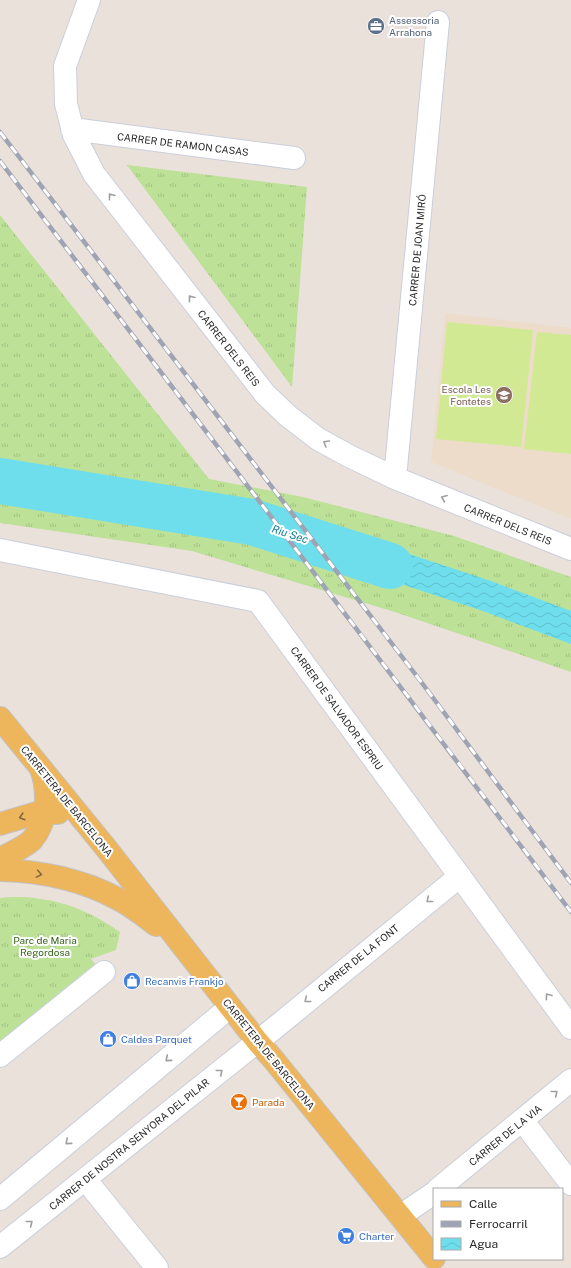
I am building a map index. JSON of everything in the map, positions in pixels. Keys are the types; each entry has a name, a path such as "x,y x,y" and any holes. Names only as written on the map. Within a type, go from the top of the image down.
{"main road":[{"name":"CARRETERA DE BARCELONA","path":"0,718 79,815 257,1041 433,1258"},
{"path":"0,859 31,840 42,824 45,812 45,787 44,777 40,766"},
{"path":"0,824 23,816 45,812 79,815"},
{"path":"0,870 32,873 74,881 110,895 137,910 178,941"},
{"name":"CARRETERA DE BARCELONA","path":"435,1260 442,1268"}],"street":[{"name":"CARRER DELS REIS","path":"89,0 65,66 66,104 74,135 94,174 265,394 288,416 318,439 349,456 396,478 571,549"},
{"name":"CARRER DE JOAN MIRÓ","path":"396,478 438,22"},
{"name":"CARRER DE RAMON CASAS","path":"72,129 294,158"},
{"name":"CARRER DE SALVADOR ESPRIU","path":"0,550 258,601 571,1028"},
{"name":"CARRER DE LA FONT","path":"257,1041 460,876"},
{"path":"0,1056 104,972"},
{"path":"0,1199 230,1007"},
{"name":"CARRER DE NOSTRA SENYORA DEL PILAR","path":"0,1247 257,1041"},
{"name":"CARRER DE LA VIA","path":"439,1188 571,1080"},
{"path":"522,1120 571,1184"},
{"path":"85,1179 157,1268"},
{"path":"400,1216 433,1194"}],"shaded area":[{"name":"Escola Les Fontetes","path":"445,313 571,328 571,519 431,462"}],"green space":[{"path":"127,165 307,187 292,387"},
{"path":"0,215 209,479 303,497 454,536 571,577 571,672 395,612 192,551 0,523"},
{"path":"447,322 533,330 521,447 436,439"},
{"path":"537,332 571,335 571,454 524,449"},
{"name":"Parc de Maria Regordosa","path":"0,898 37,898 62,903 92,915 120,932 116,950 91,959 95,964 0,1041"}],"water":[{"path":"312,522 491,581 571,611 571,644 483,611 343,565"}],"waterway":[{"name":"Riu Sec","path":"0,481 252,522 390,566"}],"railway":[{"path":"0,132 419,679 571,883"},
{"path":"0,161 571,912"}],"place":[{"name":"Assessoria Arrahona","path":"376,26"},
{"name":"Escola Les Fontetes","path":"504,395"},
{"name":"Recanvis Frankjo","path":"132,981"},
{"name":"Caldes Parquet","path":"108,1039"},
{"name":"Parada","path":"239,1102"},
{"name":"Charter","path":"346,1236"}]}
